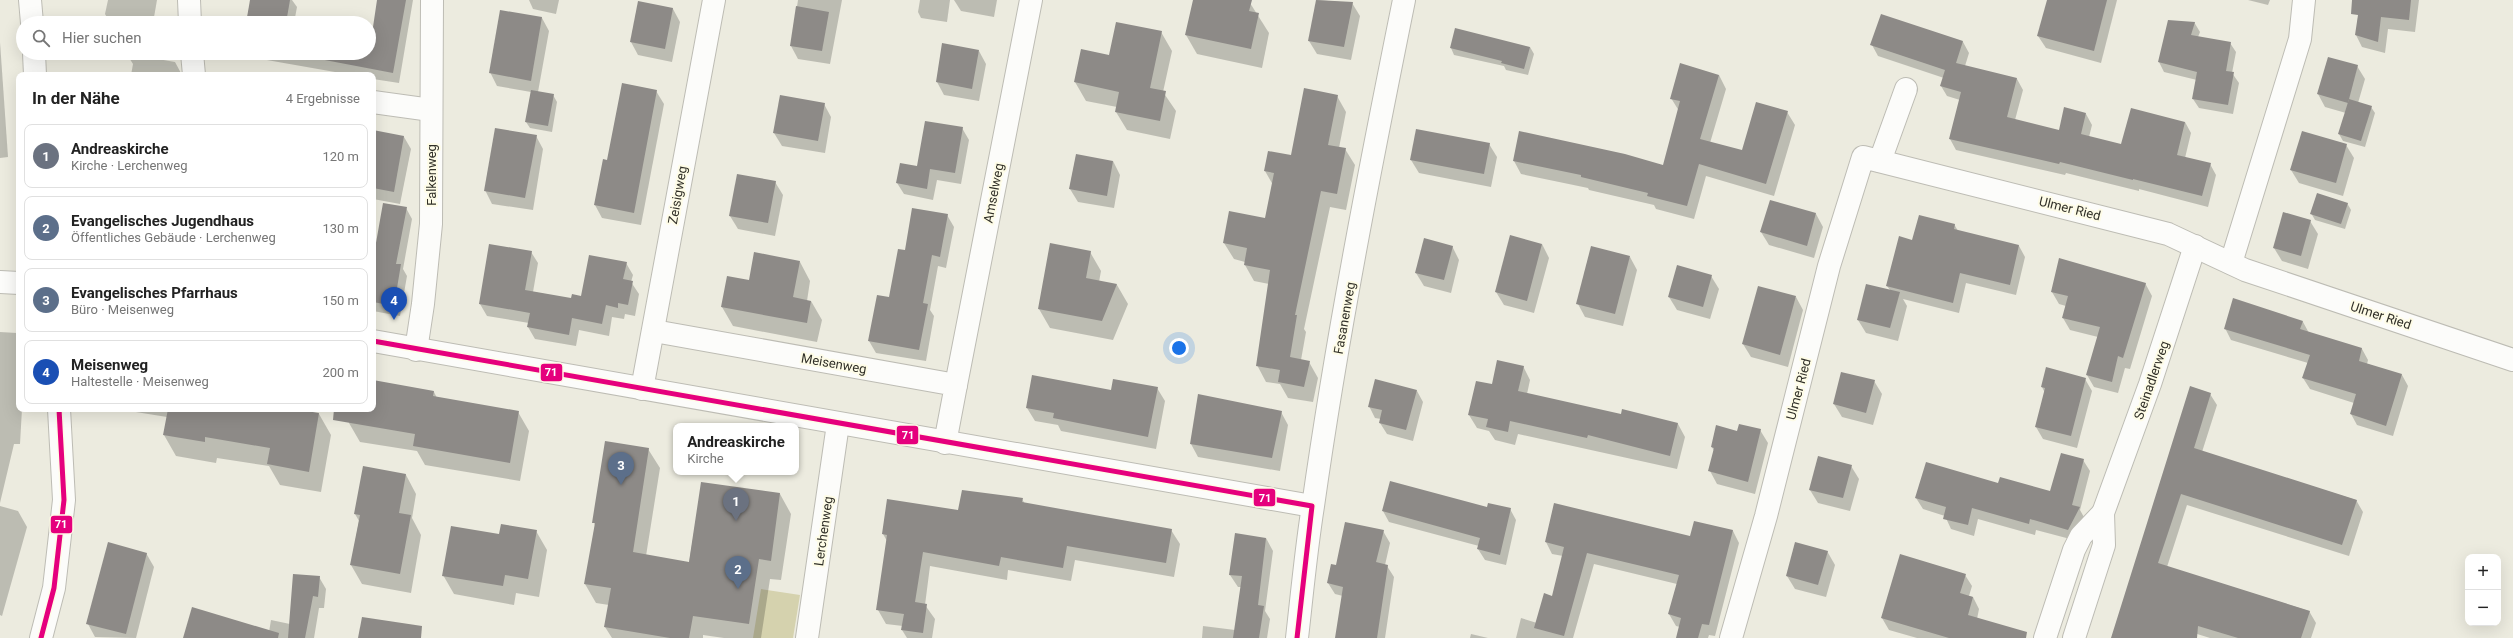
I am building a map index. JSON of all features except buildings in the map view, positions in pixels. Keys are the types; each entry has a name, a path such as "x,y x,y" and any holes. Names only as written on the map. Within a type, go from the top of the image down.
{"street":[{"path":"30,0 31,16"},
{"path":"189,0 190,16"},
{"name":"Falkenweg","path":"416,350 423,304 431,224 432,0"},
{"name":"Zeisigweg","path":"642,389 654,331 714,0"},
{"name":"Amselweg","path":"956,385 1031,0"},
{"name":"Fasanenweg","path":"1296,638 1312,506 1367,179 1404,0"},
{"path":"2231,264 2300,39 2304,0"},
{"path":"34,60 35,72"},
{"path":"1880,161 1906,89"},
{"path":"376,102 431,110"},
{"name":"Ulmer Ried","path":"1731,638 1766,516 1829,266 1863,157 2168,234 2231,264 2513,360"},
{"name":"Steinadlerweg","path":"2074,638 2104,545 2103,513 2150,384 2195,246"},
{"path":"0,282 16,283"},
{"name":"Meisenweg","path":"654,331 956,385"},
{"path":"376,342 416,350 945,443 1312,506"},
{"path":"945,443 956,385"},
{"path":"41,638 54,588 63,514 59,412"},
{"name":"Lerchenweg","path":"807,638 838,424"},
{"name":"Steinadlerweg","path":"2045,638 2080,536 2103,513"}],"shaded area":[{"path":"761,589 800,595 793,638 753,638"}],"transit line":[{"name":"71","path":"376,342 1312,506 1297,638"},
{"name":"71","path":"41,638 54,588 64,500 59,412"}],"place":[{"name":"Meisenweg","path":"394,320"},
{"name":"Evangelisches Pfarrhaus","path":"621,485"},
{"name":"Andreaskirche","path":"736,521"},
{"name":"Evangelisches Jugendhaus","path":"738,589"}]}
